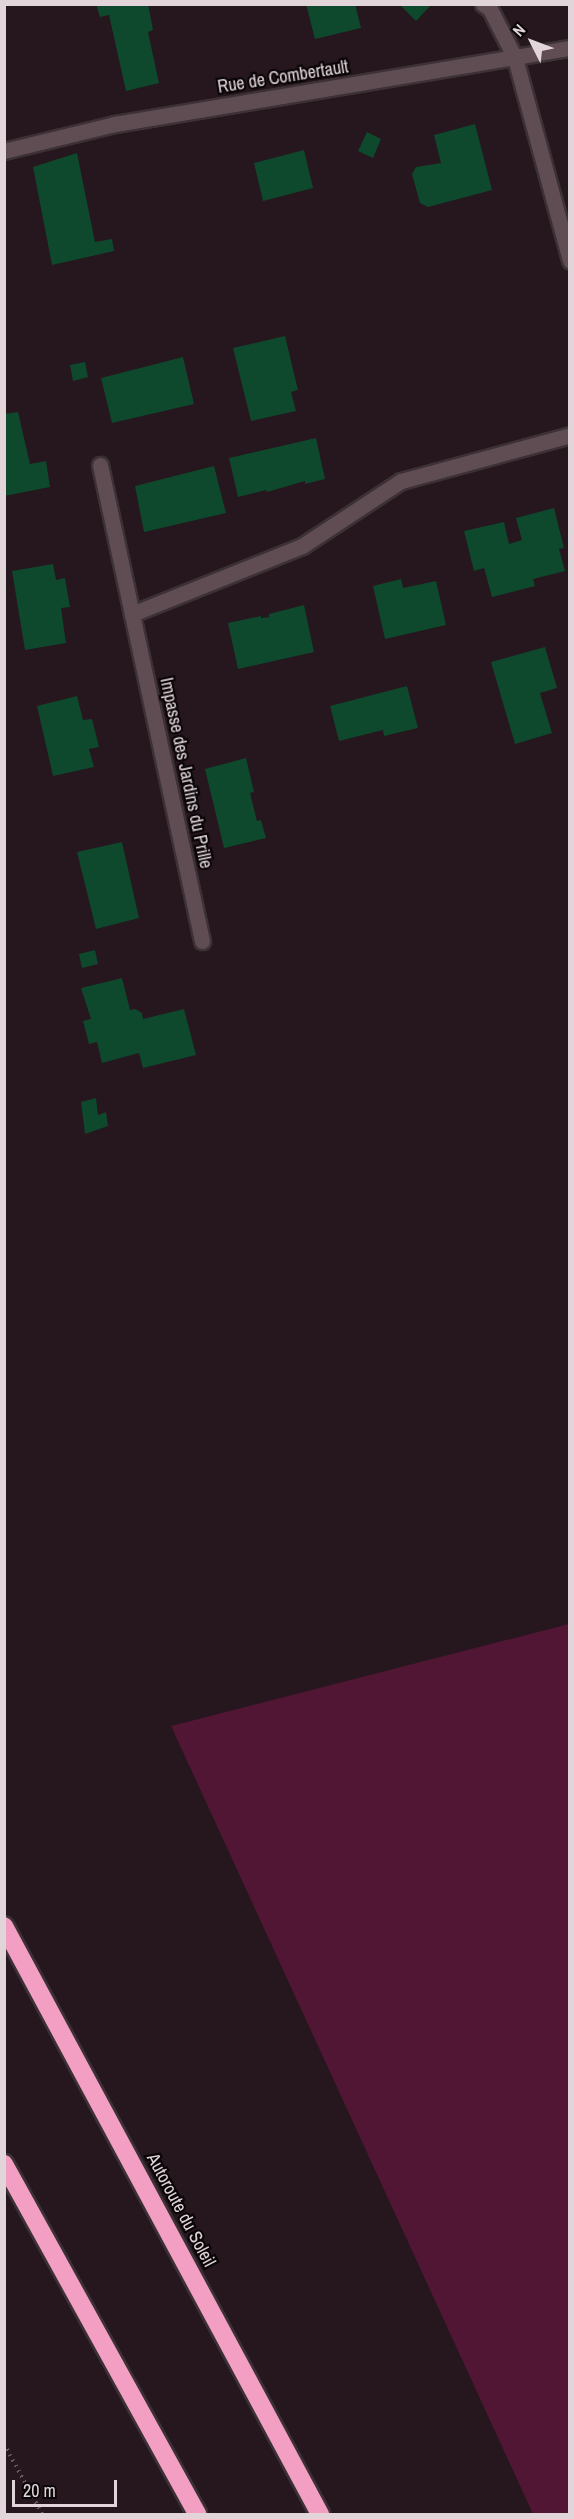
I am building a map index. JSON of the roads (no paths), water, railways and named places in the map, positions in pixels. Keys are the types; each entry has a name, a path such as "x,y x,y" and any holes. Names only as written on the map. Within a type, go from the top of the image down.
{"highway":[{"name":"Autoroute du Soleil","path":"4,1926 320,2514"},
{"path":"4,2164 197,2514"}],"street":[{"path":"483,4 490,9 515,58 570,261"},
{"name":"Rue de Combertault","path":"4,151 116,124 570,48"},
{"path":"132,614 302,546 401,481 570,435"},
{"name":"Impasse des Jardins du Prille","path":"100,465 202,942"}]}
